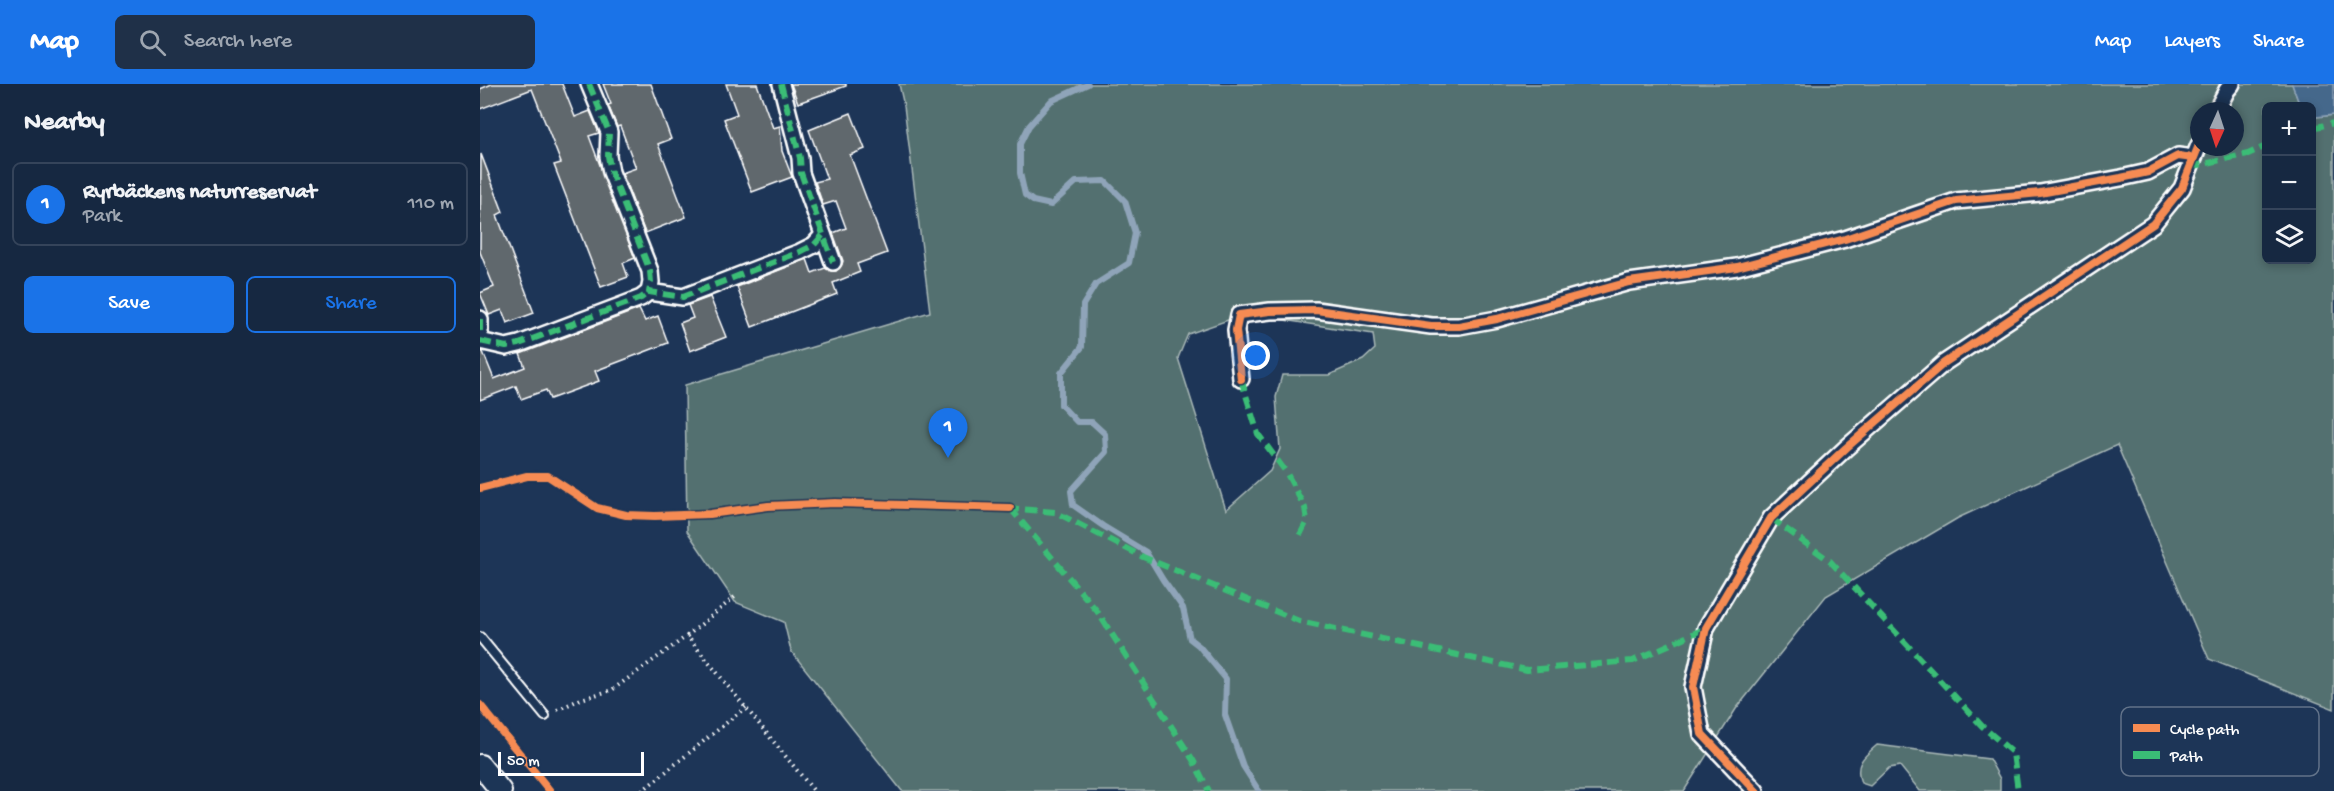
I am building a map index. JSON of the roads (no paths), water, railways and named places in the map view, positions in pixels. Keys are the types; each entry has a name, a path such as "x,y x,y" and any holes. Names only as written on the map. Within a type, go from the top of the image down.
{"street":[{"path":"480,341 506,347 519,344 641,298 649,292 650,271 611,172 608,156 609,132 589,84"},
{"path":"781,84 800,158 801,173 833,262"},
{"path":"2220,102 2232,84"},
{"path":"1241,379 1236,330 1239,315 1270,311 1316,310 1431,326 1459,326 1497,320 1629,282 1737,267 1845,239 1956,201 2040,193 2121,178 2148,172 2178,156 2190,153"},
{"path":"1756,791 1702,734 1693,687 1706,628 1771,519 1846,448 1944,363 2153,224 2182,188 2194,156"},
{"path":"649,292 683,297 800,252 814,245 823,235"},
{"path":"480,319 480,336"},
{"path":"480,765 501,791"}],"lane":[{"path":"480,637 545,716"}],"water":[{"path":"2292,84 2334,84 2334,115 2316,117 2316,102 2299,102"}],"waterway":[{"path":"1088,84 1051,101 1029,126 1020,144 1020,173 1025,195 1033,201 1051,205 1076,182 1105,181 1125,201 1135,233 1129,263 1096,284 1083,305 1082,347 1061,373 1061,405 1077,422 1092,422 1105,434 1106,452 1071,491 1073,505 1146,552 1183,608 1190,639 1199,646 1226,679 1225,715 1243,766 1259,791"}],"place":[{"name":"Ryrbäckens naturreservat","path":"948,458"}]}
